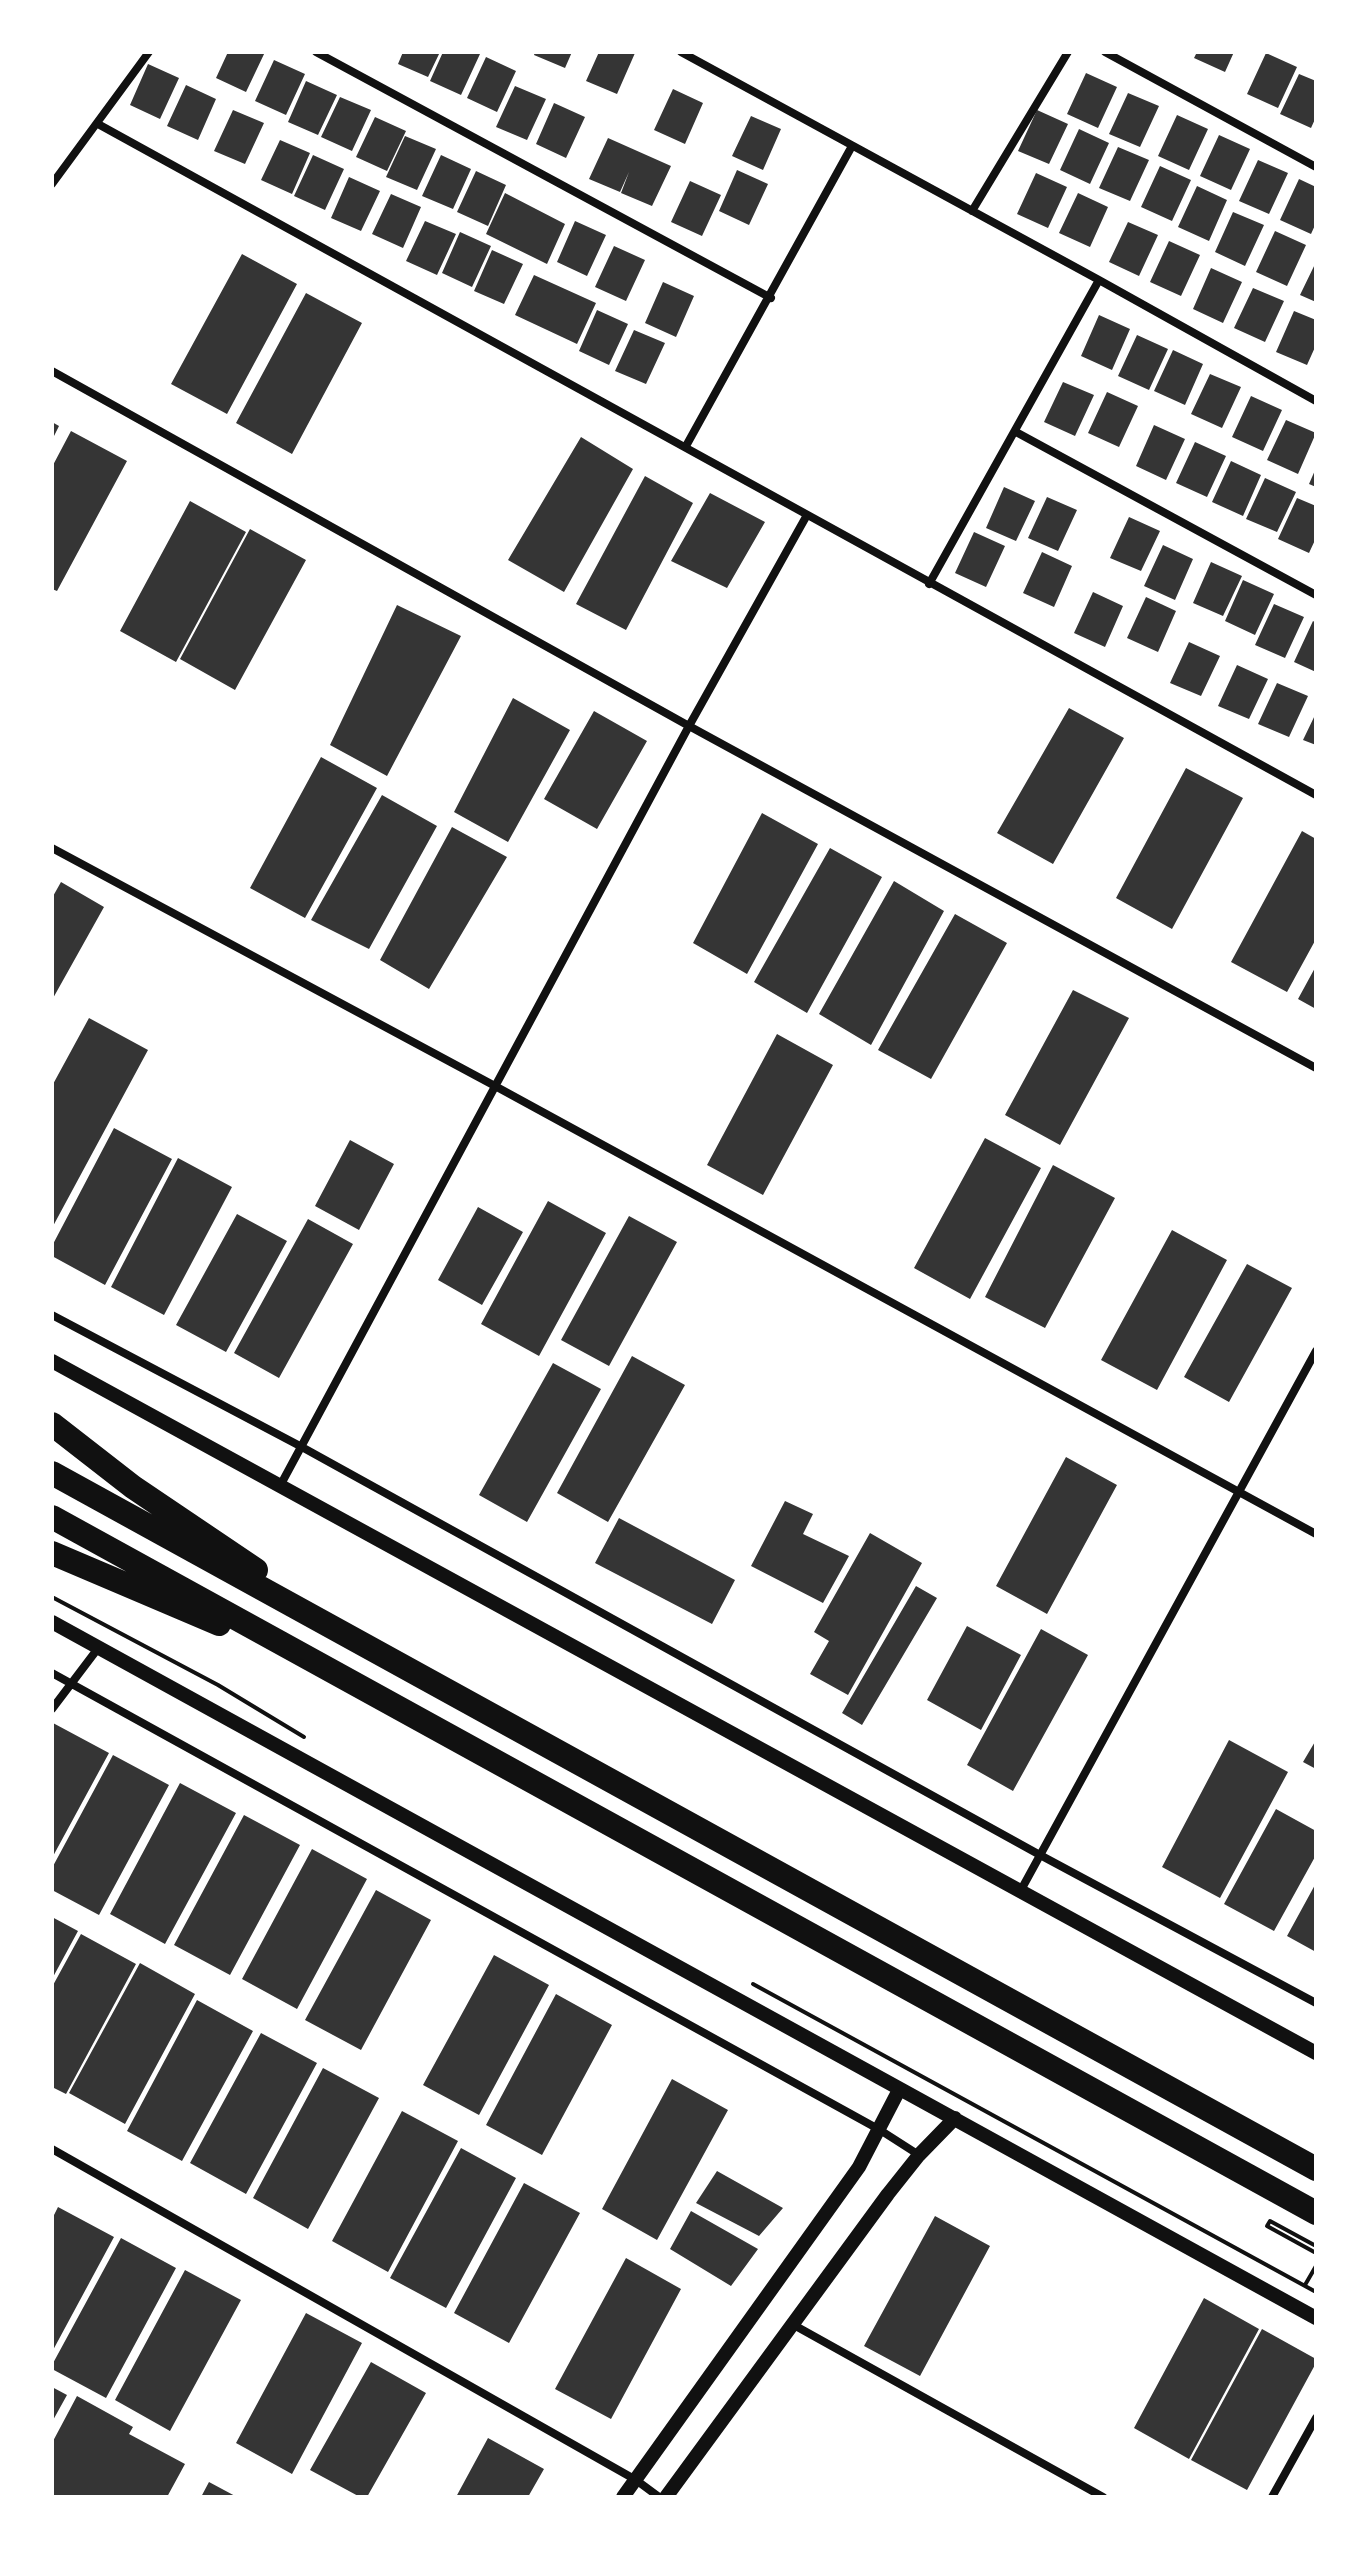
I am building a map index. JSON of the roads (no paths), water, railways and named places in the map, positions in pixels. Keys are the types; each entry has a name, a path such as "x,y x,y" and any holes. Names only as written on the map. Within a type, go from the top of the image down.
{"highway":[{"path":"52,1424 133,1487 387,1658"},
{"path":"52,1473 1316,2169"},
{"path":"52,1517 1316,2213"},
{"path":"52,1553 367,1689"}],"street":[{"path":"52,184 149,52"},
{"path":"316,52 771,298"},
{"path":"681,52 1316,401"},
{"path":"972,211 1068,52"},
{"path":"1105,52 1316,167"},
{"path":"98,124 1316,795"},
{"path":"686,446 771,298 852,146"},
{"path":"929,584 1099,280"},
{"path":"52,371 689,726 1316,1068"},
{"path":"1016,432 1316,595"},
{"path":"280,1486 689,726 807,515"},
{"path":"52,848 1316,1534"},
{"path":"52,1315 300,1446 1040,1855 1316,2003"},
{"path":"1021,1890 1316,1351"},
{"path":"52,1361 1316,2053"},
{"path":"52,1622 1316,2318"},
{"path":"52,1709 99,1647"},
{"path":"52,1673 880,2130 919,2155"},
{"path":"623,2497 859,2167 899,2090"},
{"path":"666,2497 919,2155 955,2118"},
{"path":"52,2149 636,2480 659,2497"},
{"path":"792,2324 1103,2497"},
{"path":"1272,2497 1316,2418"}]}
